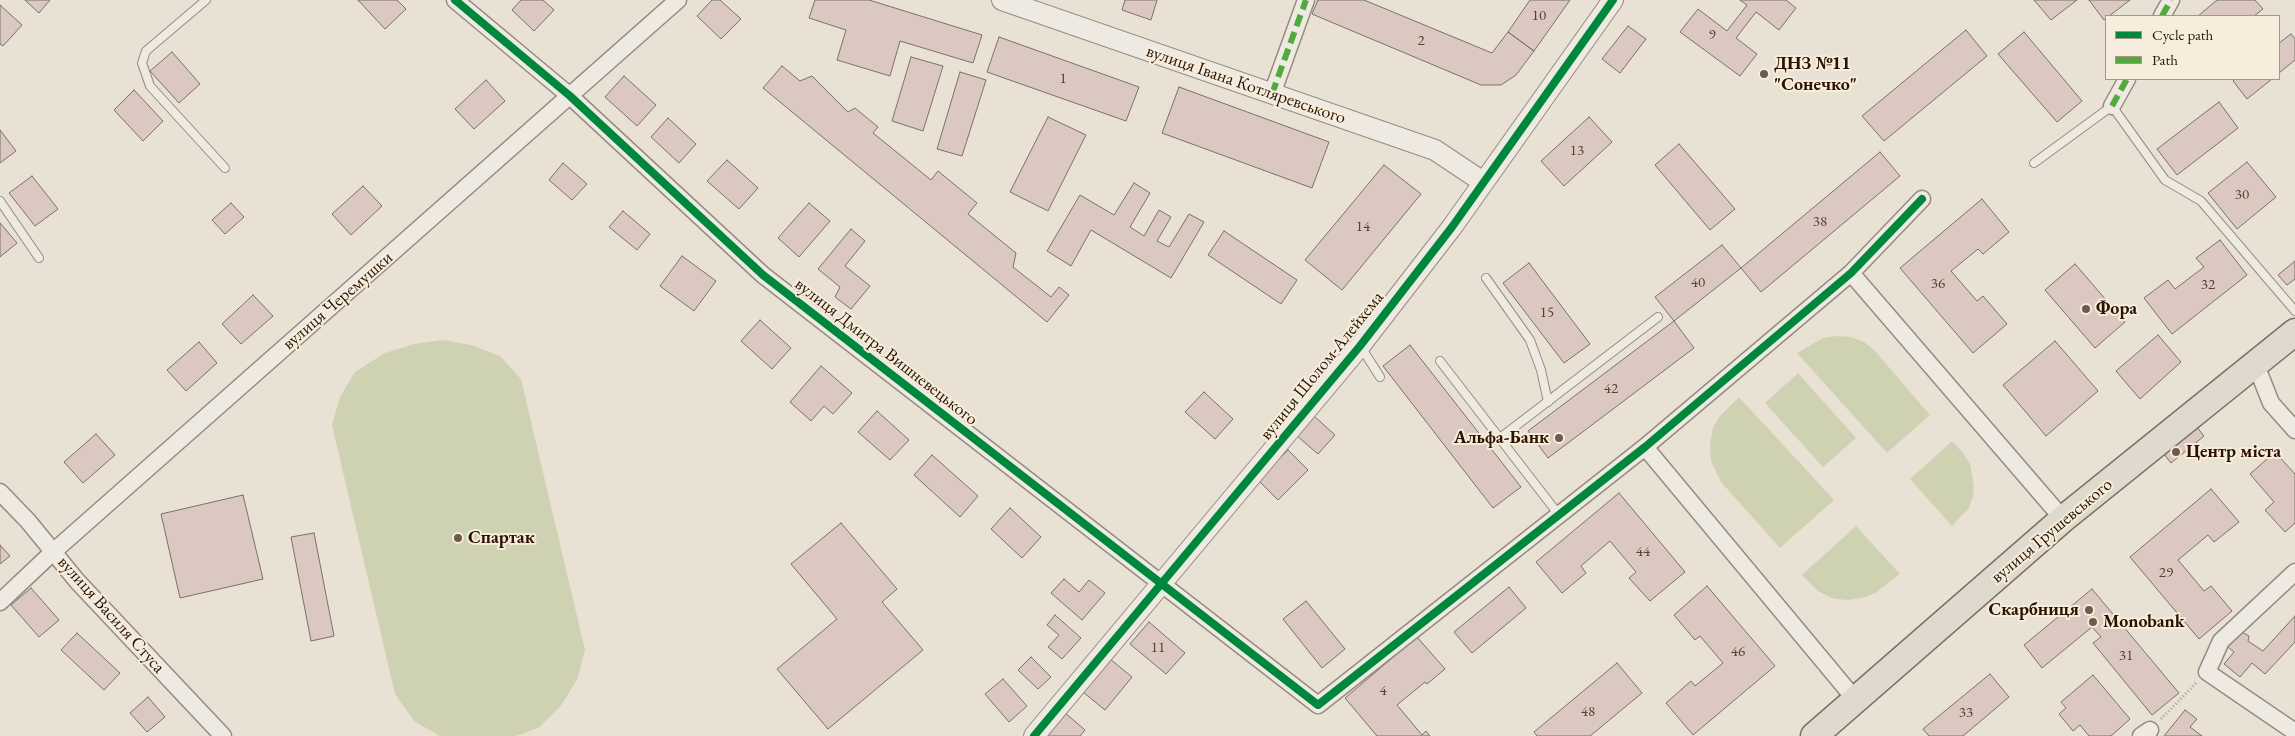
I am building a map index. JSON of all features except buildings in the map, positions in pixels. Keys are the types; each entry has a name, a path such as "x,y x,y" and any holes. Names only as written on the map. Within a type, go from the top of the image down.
{"highway":[{"name":"вулиця Грушевського","path":"1814,736 1854,698 2063,520 2295,332"}],"street":[{"name":"вулиця Дмитра Вишневецького","path":"456,0 570,96 763,275 1318,705 1559,515"},
{"name":"вулиця Черемушки","path":"0,602 54,552 678,0"},
{"name":"вулиця Івана Котляревського","path":"1002,0 1435,150 1483,182"},
{"path":"1272,94 1306,0"},
{"name":"вулиця Шолом-Алейхема","path":"1034,736 1360,346 1452,227 1613,0"},
{"path":"2163,15 2171,0"},
{"path":"2112,106 2126,80"},
{"path":"1559,515 1645,447 1851,273 1922,200"},
{"path":"1851,273 2063,520"},
{"path":"2256,365 2271,403 2295,430"},
{"path":"1645,447 1854,698"},
{"name":"вулиця Василя Стуса","path":"0,492 54,552 77,581 223,736"},
{"path":"2295,572 2221,641 2207,672 2295,732"}],"lane":[{"path":"206,0 146,52 142,63 150,86 225,168"},
{"path":"2034,163 2112,106 2165,180 2201,201 2295,311"},
{"path":"0,201 39,258"},
{"path":"1486,278 1530,340 1541,370 1548,402"},
{"path":"1500,438 1658,317"},
{"path":"1360,346 1380,377"},
{"path":"1440,361 1559,515"}],"path":[{"path":"2145,733 2207,672"}],"green space":[{"path":"1851,337 1864,342 1874,350 1930,415 1887,453 1797,353 1823,338"},
{"name":"Спартак","path":"443,340 471,345 500,356 521,379 585,650 577,680 560,707 538,728 516,736 440,736 414,721 395,694 332,425 340,397 355,372 385,353 414,344"},
{"path":"1798,373 1856,438 1823,467 1765,403"},
{"path":"1739,397 1834,500 1780,548 1721,482 1711,461 1710,444 1713,428 1719,417"},
{"path":"1952,441 1970,464 1974,486 1973,497 1968,509 1952,526 1910,479"},
{"path":"1856,526 1900,574 1875,593 1862,598 1846,600 1831,598 1818,591 1802,575"}],"marked path":[{"path":"1272,94 1306,0"},
{"path":"2163,15 2171,0"},
{"path":"2112,106 2126,80"}],"cycle path":[{"path":"455,0 570,96 763,275 1318,705 1645,447 1851,273 1922,199"},
{"path":"1034,736 1360,346 1452,227 1613,0"}],"place":[{"name":"ДНЗ №11 \"Сонечко\"","path":"1764,74"},
{"name":"Фора","path":"2086,309"},
{"name":"Альфа-Банк","path":"1559,438"},
{"name":"Центр міста","path":"2176,452"},
{"name":"Спартак","path":"458,538"},
{"name":"Скарбниця","path":"2089,610"},
{"name":"Monobank","path":"2093,622"}]}
